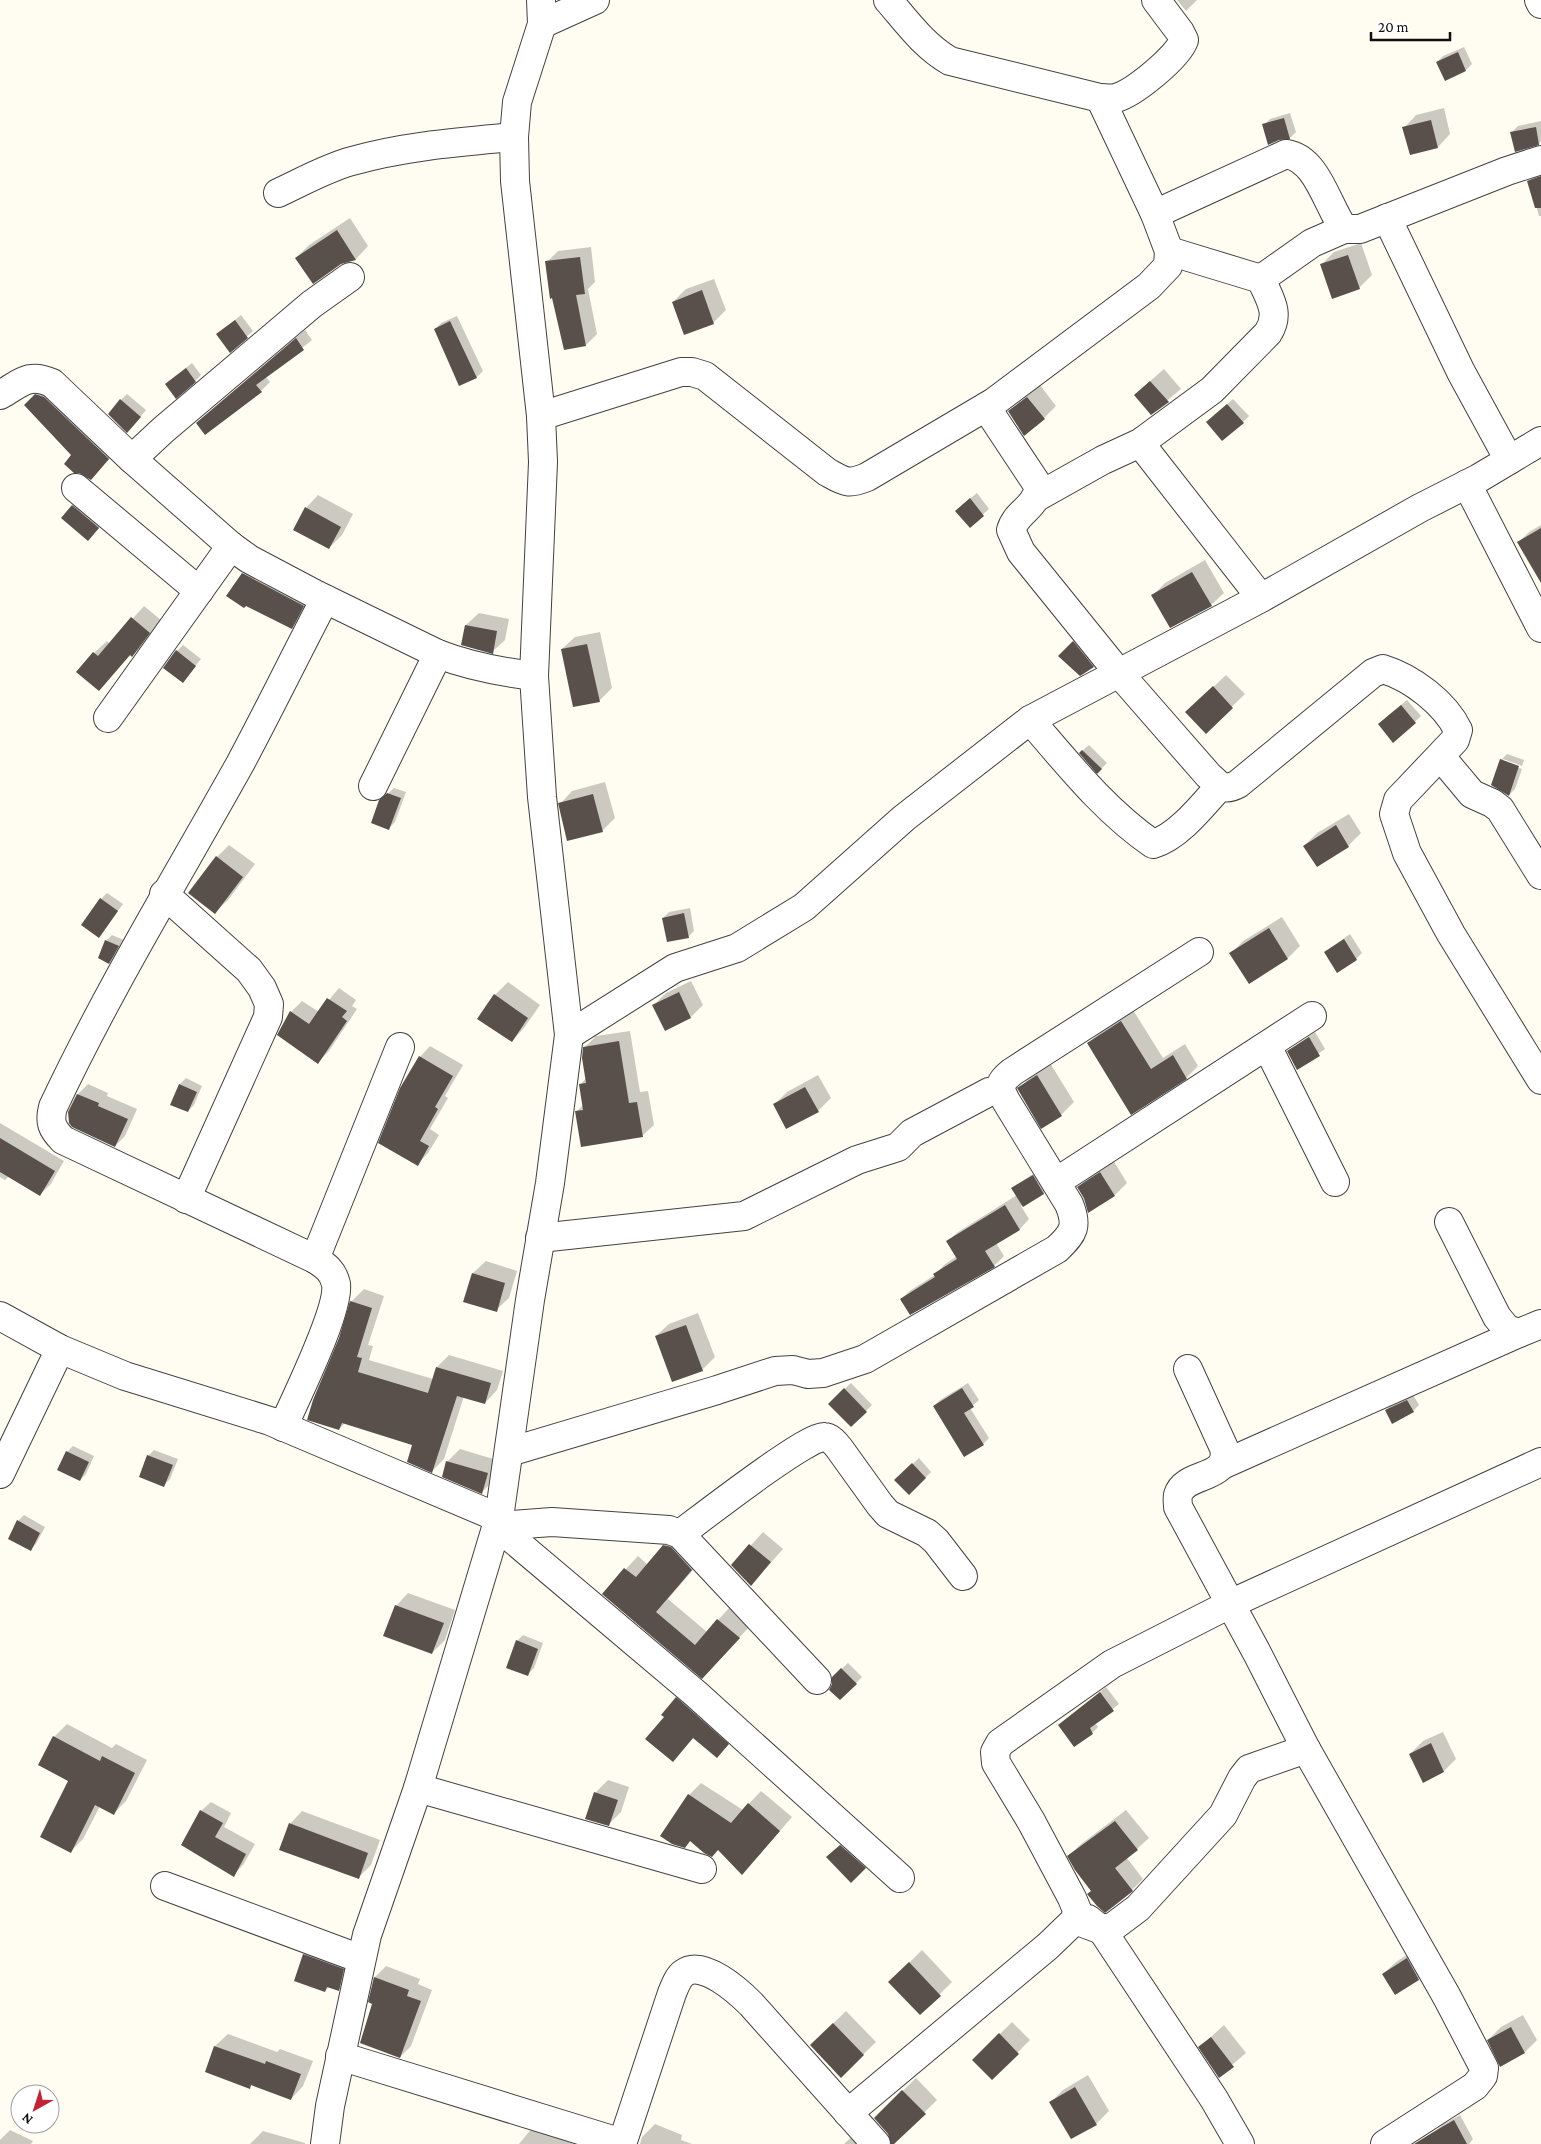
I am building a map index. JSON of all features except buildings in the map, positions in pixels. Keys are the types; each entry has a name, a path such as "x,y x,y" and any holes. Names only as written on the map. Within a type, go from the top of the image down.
{"street":[{"path":"325,2144 330,2106 366,1935 418,1788 498,1522 540,1238 550,1183 569,1035 542,797 534,676 543,462 541,416 515,180 514,137 517,102 531,63 542,12 595,0"},
{"path":"888,0 920,38 937,53 950,61 1100,98 1114,98 1125,94 1167,63 1181,49 1184,40 1180,32 1156,0"},
{"path":"1539,0 1541,4"},
{"path":"541,416 682,372 692,372 705,376 827,472 844,482 853,483 867,477 986,407 1149,286 1168,266 1169,252 1155,214 1100,98"},
{"path":"278,193 352,160 446,144 514,137"},
{"path":"1155,214 1286,154 1294,155 1310,166 1335,216 1344,229"},
{"path":"1261,279 1312,243 1344,229 1360,229 1507,171 1541,160"},
{"path":"1388,218 1461,372 1509,460"},
{"path":"1169,252 1261,279"},
{"path":"132,459 162,430 297,316 350,277"},
{"path":"1038,497 1103,460 1140,443 1212,390 1268,333 1275,317 1261,279"},
{"path":"0,395 31,377 46,381 65,395 132,459 231,546 269,571 458,662 497,671 534,676"},
{"path":"986,407 1040,487 1038,497 1033,504 1013,522 1011,530 1013,538 1038,574 1118,672 1208,775 1220,786 1230,788 1238,784 1373,673 1383,669 1411,682 1436,702 1453,720 1458,730 1455,740 1441,757 1398,800 1394,814 1407,853 1451,934 1541,1080"},
{"path":"569,1035 675,968 737,948 804,907 904,818 1030,720 1260,598 1420,508 1468,484 1541,441"},
{"path":"1140,443 1260,598"},
{"path":"1468,484 1541,628"},
{"path":"76,488 199,591"},
{"path":"108,718 231,546"},
{"path":"283,1427 334,1310 336,1286 333,1274 327,1266 63,1140 53,1131 50,1119 53,1107 85,1039 164,894 240,763 325,599"},
{"path":"373,786 438,654"},
{"path":"1030,720 1082,781 1132,830 1154,844 1161,842 1174,833 1220,786"},
{"path":"1441,757 1472,794 1492,802 1500,809 1541,875"},
{"path":"164,894 249,970 262,988 269,1004 268,1017 186,1199"},
{"path":"509,1452 775,1371 793,1370 808,1374 823,1373 864,1359 1048,1254 1062,1244 1074,1230 1074,1216 1056,1182 1000,1090 1002,1081 1012,1072 1199,952"},
{"path":"1056,1182 1312,1016"},
{"path":"1267,1046 1335,1182"},
{"path":"315,1259 400,1048"},
{"path":"540,1238 744,1216 856,1160 898,1146 912,1133 989,1092 1000,1090"},
{"path":"1449,1222 1498,1317 1507,1329 1530,1329"},
{"path":"0,1316 60,1349 156,1387 220,1405 283,1427 498,1522 696,1694 900,1878"},
{"path":"1385,2144 1475,2086 1482,2076 1484,2068 1447,1997 1306,1749 1178,1507 1178,1494 1185,1485 1216,1470 1222,1465 1530,1329"},
{"path":"0,1474 60,1349"},
{"path":"1188,1369 1224,1448 1226,1458 1222,1465"},
{"path":"680,1534 790,1454 816,1438 824,1437 832,1440 839,1448 874,1498 888,1514 927,1533 936,1541 963,1576"},
{"path":"1240,2144 1214,2099 1102,1930 1076,1915 1031,1821 996,1763 996,1752 1000,1743 1112,1664 1230,1604 1541,1462"},
{"path":"498,1522 552,1522 669,1530 680,1534 817,1680"},
{"path":"1102,1930 1114,1926 1138,1908 1223,1815 1242,1778 1249,1769 1306,1749"},
{"path":"418,1788 702,1869"},
{"path":"165,1886 361,1960"},
{"path":"848,2113 1040,1953 1068,1928 1076,1915"},
{"path":"340,2056 622,2143 672,1992 684,1973 692,1970 706,1972 733,1987 751,2004 876,2144"}]}
